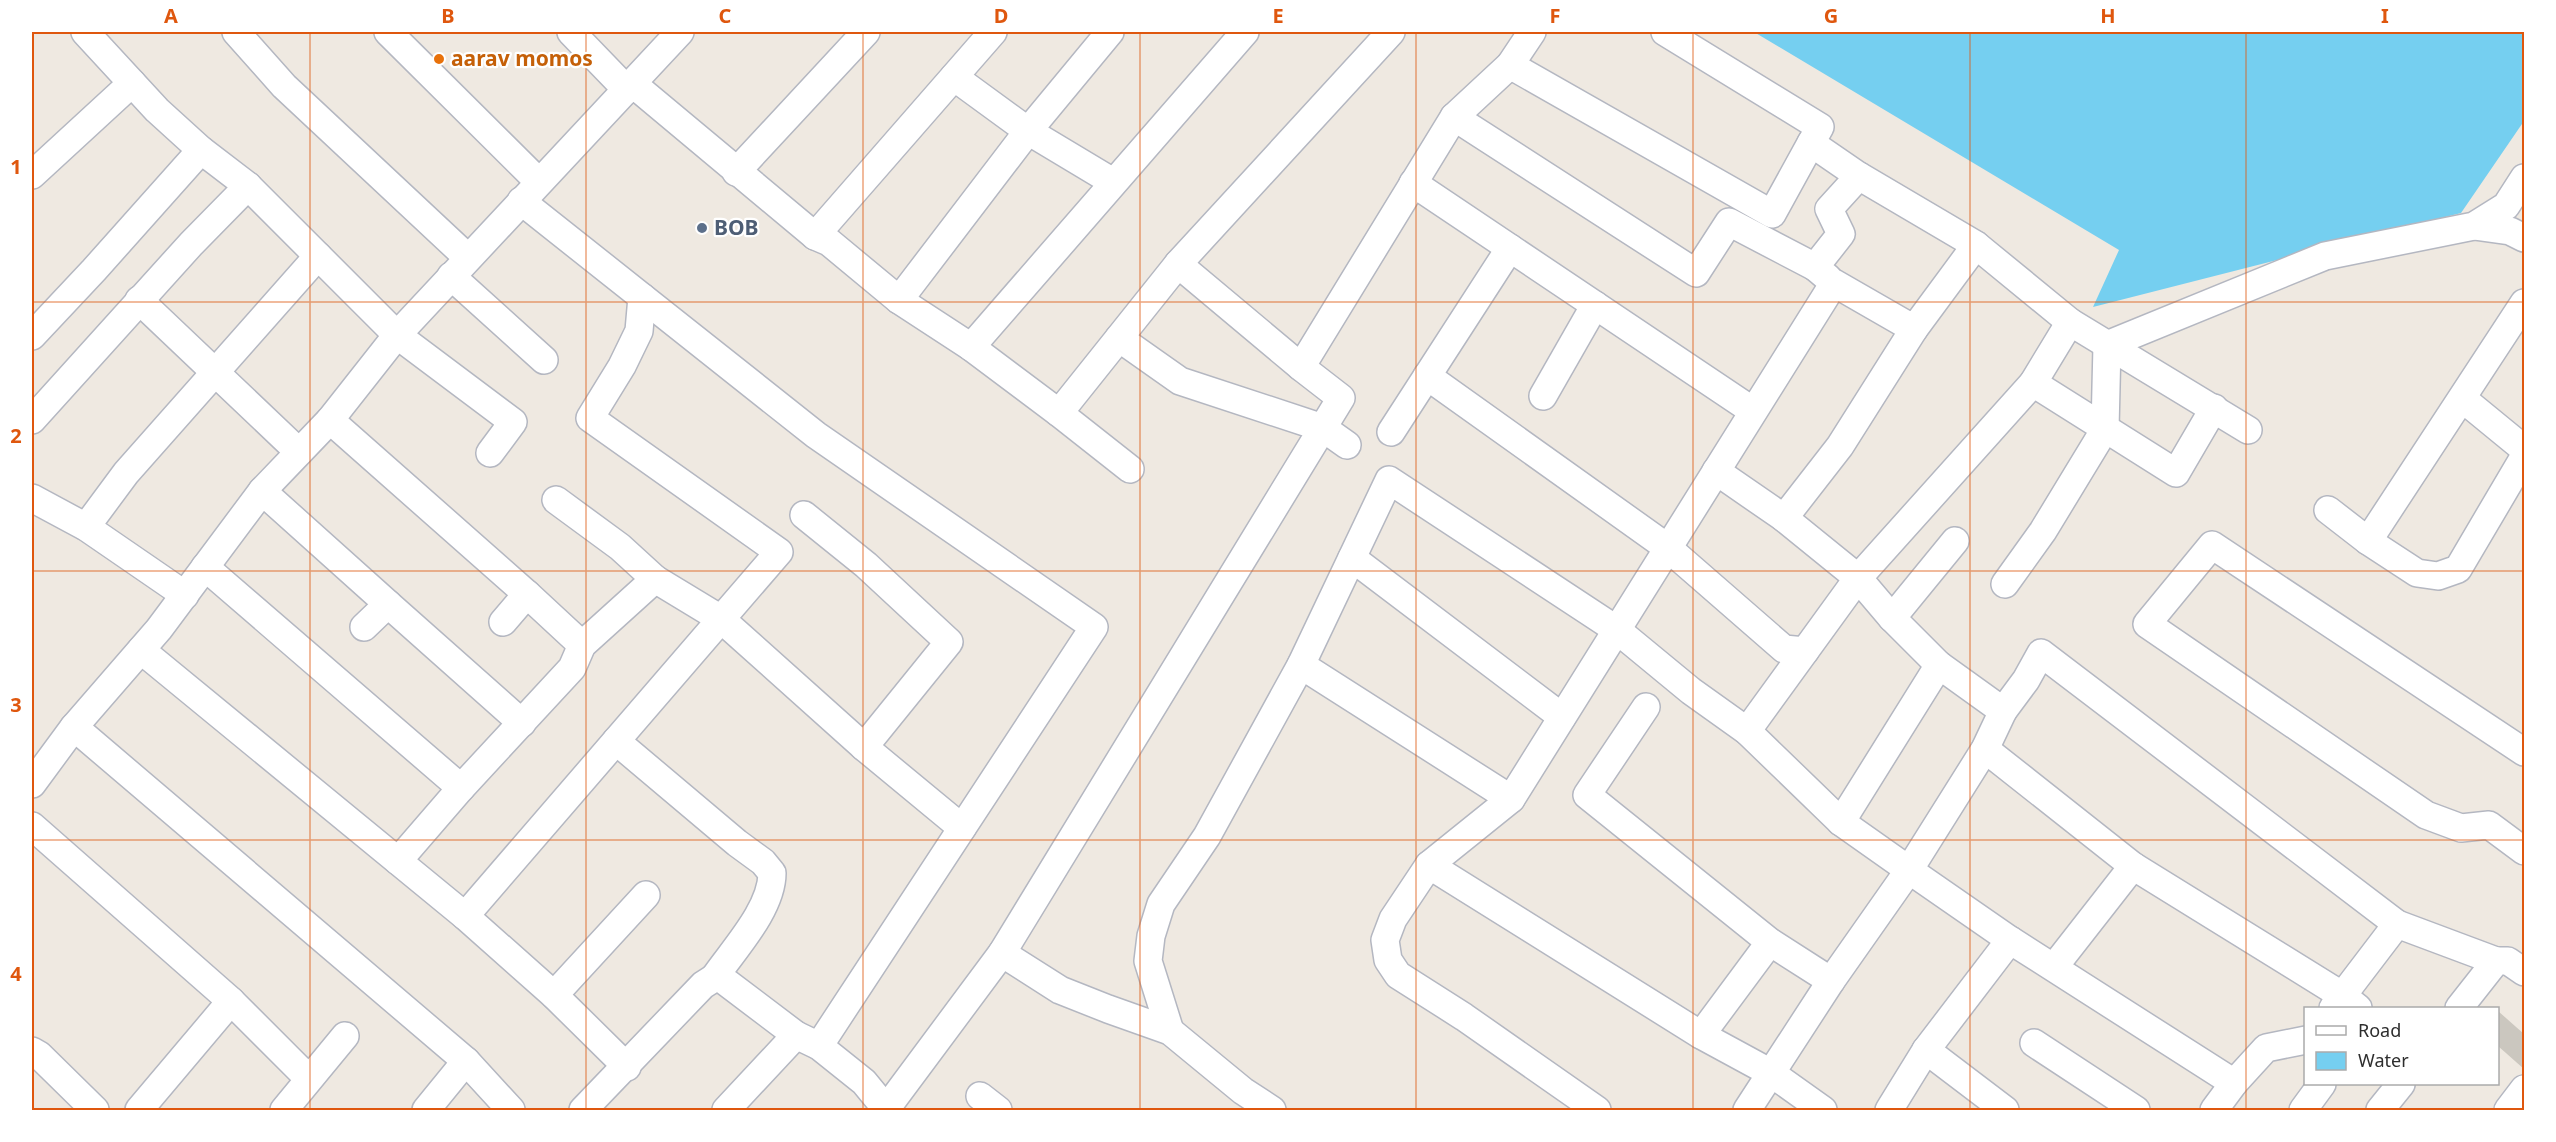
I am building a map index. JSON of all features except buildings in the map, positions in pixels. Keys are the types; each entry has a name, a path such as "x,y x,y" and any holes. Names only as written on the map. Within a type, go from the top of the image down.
{"street":[{"path":"85,32 132,84 201,150 248,186 397,335 513,422 490,453"},
{"path":"236,32 284,86 460,267 544,360"},
{"path":"388,32 530,192 642,297 816,435 1094,627 962,828 807,1040 735,1108"},
{"path":"571,32 630,87 815,237 829,242 899,300 970,347 1130,469"},
{"path":"32,784 74,727 185,595 262,491 330,420 397,335 680,32"},
{"path":"736,172 866,32"},
{"path":"815,237 993,32"},
{"path":"899,300 1028,131 1110,32"},
{"path":"970,347 1245,32"},
{"path":"1059,413 1178,264 1391,32"},
{"path":"1301,367 1454,117 1510,65 1532,32"},
{"path":"1510,65 1772,214 1820,127 1665,32"},
{"path":"954,76 1028,131 1113,182"},
{"path":"36,161 132,84"},
{"path":"1454,117 1696,273 1729,222 1914,328"},
{"path":"1811,143 1858,176 1976,245 2070,322 2248,430"},
{"path":"32,336 101,263 201,150"},
{"path":"1597,1110 1464,1017 1398,975 1388,960 1384,940 1393,919 1429,865 1511,799 1716,471 1753,411 1824,275 1840,234 1829,209 1858,176"},
{"path":"2474,226 2506,206 2524,178"},
{"path":"1413,183 1753,411"},
{"path":"32,420 139,300 248,186"},
{"path":"2107,345 2325,256 2474,226 2510,231 2524,238"},
{"path":"1784,518 1840,446 1914,328 1976,245"},
{"path":"1391,432 1510,248"},
{"path":"86,527 126,473 318,256"},
{"path":"714,978 722,979 864,1082 886,1110 1002,953 1341,398 1178,264"},
{"path":"465,916 779,552 590,418 622,366 639,331 642,297"},
{"path":"139,300 299,453"},
{"path":"2368,541 2524,303"},
{"path":"1543,396 1595,305"},
{"path":"1747,731 1858,578 2033,383 2070,322"},
{"path":"1119,338 1180,381 1323,428 1347,446"},
{"path":"2005,584 2043,531 2105,429 2107,345"},
{"path":"1427,376 1668,548 1784,649 1805,651"},
{"path":"2033,383 2176,473 2214,408"},
{"path":"2463,399 2524,449"},
{"path":"330,420 582,645"},
{"path":"2328,510 2368,541 2417,573 2438,576 2458,569 2524,457"},
{"path":"1716,471 1784,518 1858,578 1892,618 1940,665 2003,711"},
{"path":"1170,1031 1148,961 1150,936 1161,904 1207,836 1301,665 1389,480 1617,630 1691,691 1747,731 1841,822 2010,940 2234,1083"},
{"path":"262,491 522,723"},
{"path":"32,498 86,527 185,595"},
{"path":"556,500 620,547 655,579 721,619 864,747 962,828"},
{"path":"804,515 866,565 949,642 864,747"},
{"path":"1892,618 1955,541"},
{"path":"2524,752 2212,545 2147,624 2426,815 2461,828 2489,825 2524,852"},
{"path":"1352,558 1562,717"},
{"path":"205,567 461,788"},
{"path":"398,861 461,788 572,668 582,645 655,579"},
{"path":"503,622 527,594"},
{"path":"364,627 388,604"},
{"path":"141,650 465,916 554,995 627,1067"},
{"path":"1747,1110 1831,981 1909,870 1985,749 2003,711 2026,680 2041,653 2397,924 2496,961 2508,961 2524,972"},
{"path":"1301,665 1511,799"},
{"path":"1841,822 1940,665"},
{"path":"1646,707 1587,795 1770,942 1831,981"},
{"path":"74,727 466,1060 511,1110"},
{"path":"583,1110 627,1067 703,985 714,978 765,903 772,884 772,873 763,862 737,843 616,741"},
{"path":"1985,749 2133,866 2345,1004 2397,924"},
{"path":"32,826 231,1001 308,1078"},
{"path":"1429,865 1701,1035 1771,1074 1822,1110"},
{"path":"2054,966 2133,866"},
{"path":"554,995 646,895"},
{"path":"1889,1110 1926,1050 2010,940"},
{"path":"1701,1035 1770,942"},
{"path":"1002,953 1060,990 1170,1031 1243,1091 1272,1110"},
{"path":"2460,1007 2496,961"},
{"path":"139,1110 231,1001"},
{"path":"284,1110 308,1078 345,1036"},
{"path":"2214,1110 2234,1083 2266,1048 2304,1040"},
{"path":"2034,1043 2136,1110"},
{"path":"1926,1050 2005,1110"},
{"path":"32,1051 39,1055 95,1110"},
{"path":"426,1110 466,1060"},
{"path":"2303,1110 2321,1085"},
{"path":"2380,1110 2399,1085"},
{"path":"2508,1110 2524,1089"}],"water":[{"path":"1754,32 2524,32 2524,121 2461,213 2093,307 2119,250"}],"place":[{"name":"aarav momos","path":"439,59"},
{"name":"BOB","path":"702,228"}]}
